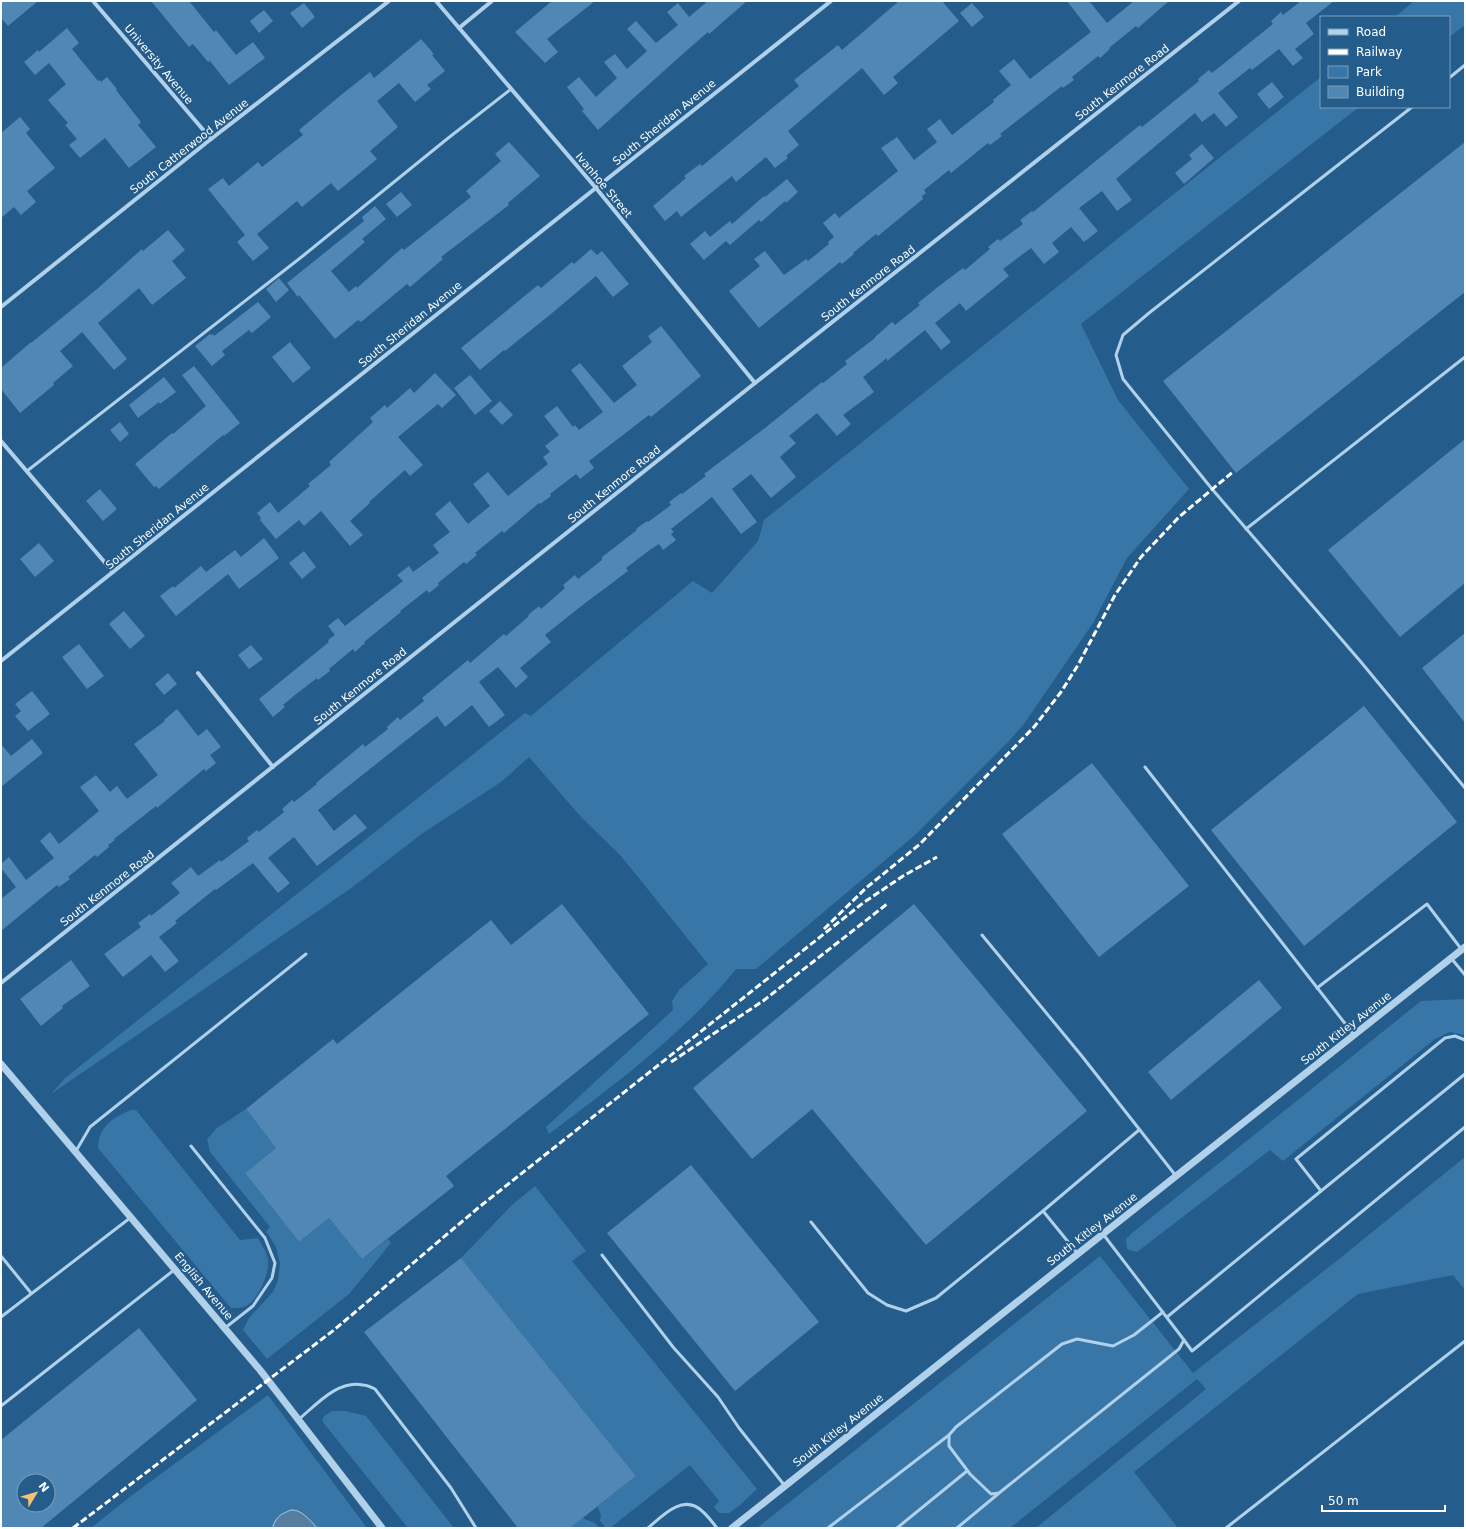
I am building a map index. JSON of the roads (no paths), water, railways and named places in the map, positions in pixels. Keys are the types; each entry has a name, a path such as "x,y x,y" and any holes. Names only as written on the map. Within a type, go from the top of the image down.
{"street":[{"name":"University Avenue","path":"93,1 211,139"},
{"name":"South Catherwood Avenue","path":"1,307 211,139 389,1"},
{"name":"Ivanhoe Street","path":"436,1 596,188 755,383"},
{"path":"459,28 492,1"},
{"name":"South Sheridan Avenue","path":"1,661 831,1"},
{"name":"South Kenmore Road","path":"1,983 755,383 1239,1"},
{"path":"1,441 113,572"},
{"path":"198,673 273,767"},
{"name":"South Kitley Avenue","path":"732,1528 1463,949"},
{"name":"English Avenue","path":"1,1064 226,1328 382,1528"}],"lane":[{"path":"1450,77 1465,66"},
{"path":"27,471 316,245 511,89"},
{"path":"1411,108 1123,335 1116,355 1123,378 1246,530 1360,662 1465,788"},
{"path":"1246,530 1465,356"},
{"path":"1145,767 1354,1035"},
{"path":"1317,988 1427,904 1463,949"},
{"path":"982,935 1081,1055 1176,1176"},
{"path":"76,1151 90,1127 306,954"},
{"path":"1451,958 1465,975"},
{"path":"1321,1191 1296,1159 1445,1038 1455,1036 1465,1040"},
{"path":"1167,1317 1465,1074"},
{"path":"1103,1234 1192,1351 1465,1127"},
{"path":"811,1222 868,1293 887,1305 906,1311 936,1298 1140,1130"},
{"path":"191,1146 265,1238 275,1263 272,1278 253,1306 226,1328"},
{"path":"1043,1211 1078,1254"},
{"path":"1,1317 131,1217"},
{"path":"602,1255 673,1347 718,1397 739,1428 786,1486"},
{"path":"1,1256 31,1293"},
{"path":"1,1406 176,1269"},
{"path":"828,1528 949,1435 956,1427 1062,1344 1077,1339 1113,1346 1134,1335 1163,1312"},
{"path":"957,1528 999,1492 1179,1349 1184,1340"},
{"path":"1226,1528 1465,1341"},
{"path":"298,1420 332,1392 347,1385 362,1384 375,1389 451,1488 476,1528"},
{"path":"949,1435 949,1446 967,1471 991,1494 999,1492"},
{"path":"898,1528 967,1471"},
{"path":"648,1528 674,1506 689,1504 701,1510 717,1528"}],"railway":[{"path":"824,929 866,888 920,844 1034,727 1061,692 1078,665 1115,595 1141,557 1179,517 1234,471"},
{"path":"73,1528 334,1330 478,1208 863,903 903,876 937,857"},
{"path":"671,1062 763,1001 887,904"}]}
